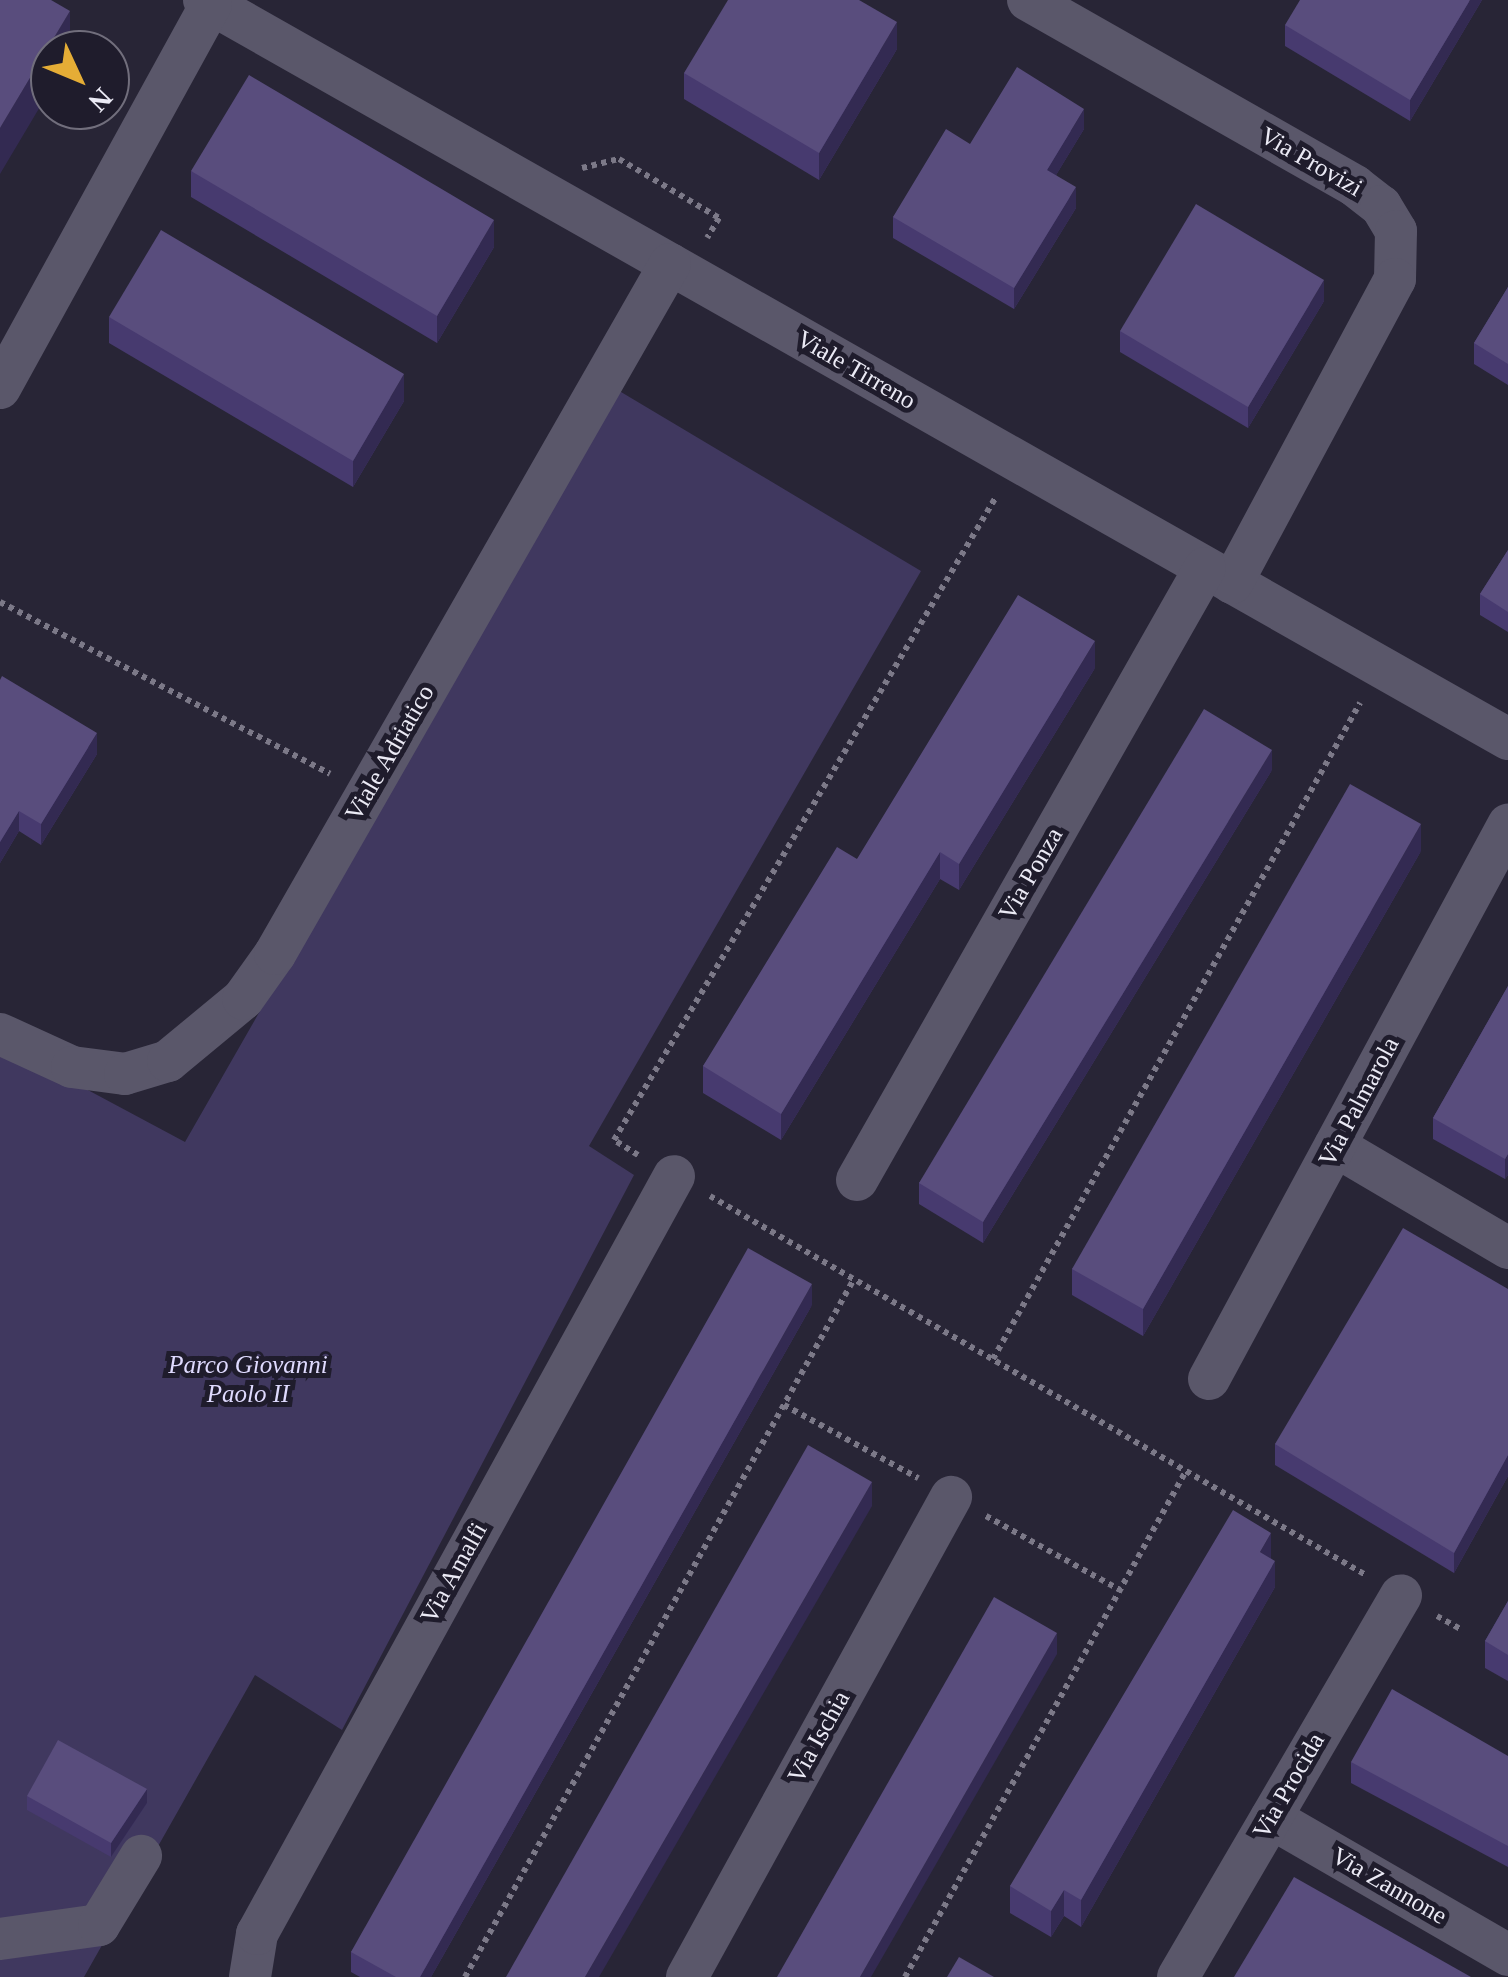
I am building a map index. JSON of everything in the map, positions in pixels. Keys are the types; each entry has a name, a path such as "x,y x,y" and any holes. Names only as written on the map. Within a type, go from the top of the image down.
{"street":[{"name":"Via Provizi","path":"1028,0 1368,194 1396,231 1396,278 1218,575"},
{"name":"Viale Tirreno","path":"208,2 1508,739"},
{"path":"0,388 208,2"},
{"name":"Viale Adriatico","path":"0,1034 72,1067 111,1075 154,1067 184,1051 228,1014 265,970 670,264"},
{"name":"Via Ponza","path":"856,1180 1218,575"},
{"name":"Via Palmarola","path":"1209,1379 1508,825"},
{"path":"1335,1146 1508,1248"},
{"name":"Via Amalfi","path":"250,1976 257,1934 674,1176"},
{"name":"Via Ischia","path":"687,1977 951,1497"},
{"name":"Via Procida","path":"1178,1977 1401,1595"},
{"name":"Via Zannone","path":"1271,1818 1508,1955"},
{"path":"0,1939 99,1925 140,1856"}],"path":[{"path":"0,602 367,793"},
{"path":"993,1359 1380,667"},
{"path":"465,1977 854,1279"},
{"path":"904,1977 1186,1471"}],"green space":[{"name":"Parco Giovanni Paolo II","path":"616,389 921,571 589,1146 634,1175 342,1730 255,1675 84,1977 0,1977 0,1043 185,1142"}],"building":[{"path":"0,0 51,0 70,11 59,30 30,30 30,78 0,128"},
{"path":"728,0 859,0 897,22 819,153 684,73"},
{"path":"1300,0 1470,0 1410,100 1285,25"},
{"path":"1017,67 1084,109 1047,170 1076,187 1014,288 893,217 946,129 970,144"},
{"path":"249,75 494,220 437,316 191,171"},
{"path":"1196,204 1324,280 1248,407 1120,331"},
{"path":"161,230 404,374 353,461 109,317"},
{"path":"1508,287 1508,364 1474,343"},
{"path":"1508,550 1508,612 1480,594"},
{"path":"1018,595 1095,641 959,864 940,852 781,1114 703,1066 837,847 857,859"},
{"path":"2,676 97,733 41,824 19,811 0,842 0,680"},
{"path":"1204,709 1272,750 983,1222 919,1183"},
{"path":"1350,784 1421,824 1143,1309 1072,1269"},
{"path":"1508,986 1508,1154 1505,1159 1433,1118"},
{"path":"1403,1228 1508,1289 1508,1455 1454,1553 1275,1444"},
{"path":"748,1248 812,1284 420,1977 396,1977 351,1952"},
{"path":"808,1445 872,1482 585,1977 506,1977"},
{"path":"1233,1510 1271,1533 1260,1552 1275,1561 1081,1900 1064,1890 1051,1911 1010,1886"},
{"path":"994,1597 1057,1633 860,1977 777,1977"},
{"path":"1508,1601 1508,1655 1485,1641"},
{"path":"1392,1689 1508,1756 1508,1846 1351,1762"},
{"path":"58,1740 147,1789 111,1843 27,1796"},
{"path":"1294,1877 1471,1977 1234,1977"},
{"path":"959,1957 994,1977 947,1977"}]}
